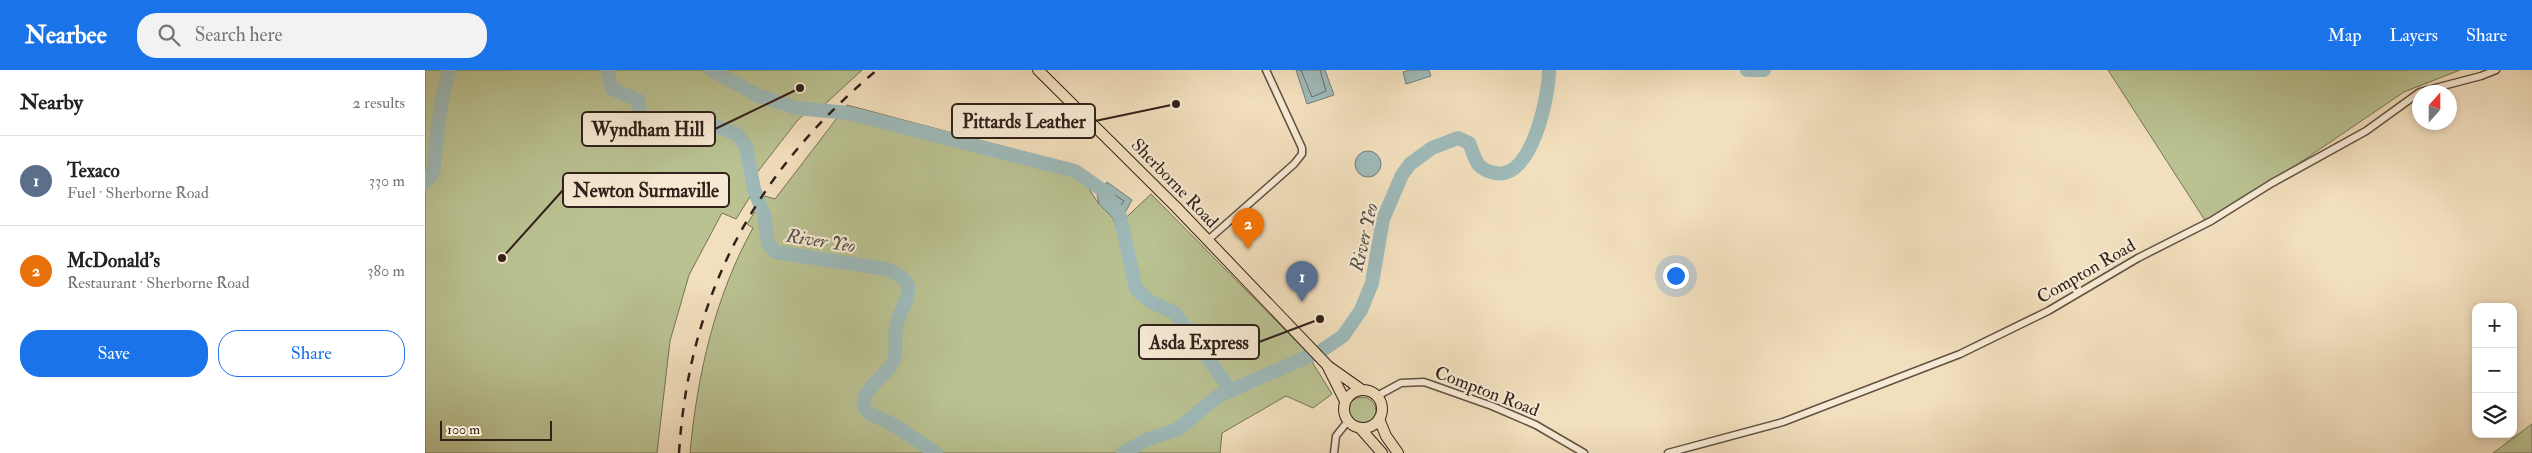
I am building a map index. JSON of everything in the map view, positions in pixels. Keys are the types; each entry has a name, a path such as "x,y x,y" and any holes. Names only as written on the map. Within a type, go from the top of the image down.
{"main road":[{"name":"Sherborne Road","path":"1038,70 1208,240 1328,366"},
{"path":"1328,366 1362,390 1377,396 1382,407 1379,419 1371,426 1360,428"},
{"path":"1328,366 1345,401 1344,411 1348,421 1360,428 1382,453"},
{"path":"1345,401 1352,393 1362,390"},
{"path":"1379,419 1386,436 1398,453"}],"street":[{"path":"1208,240 1294,164 1302,154 1302,148 1266,70"},
{"name":"Compton Road","path":"1668,453 1783,422 1960,354 2048,310 2138,258 2211,221 2273,183 2365,131 2420,92 2497,70"},
{"name":"Compton Road","path":"1377,396 1401,383 1424,382 1492,406 1536,425 1584,453"},
{"path":"1335,453 1336,436 1348,421"}],"green space":[{"path":"425,70 862,70 824,105 815,104 797,121 749,183 753,192 736,219 722,213 689,275 670,341 657,453 425,453"},
{"path":"2108,70 2460,70 2422,85 2412,85 2412,89 2404,92 2208,225"},
{"path":"847,105 1073,165 1099,204 1113,218 1116,227 1151,194 1304,349 1332,394 1313,408 1286,396 1222,433 1220,453 690,453 697,395 710,337 728,281 753,228 747,224 765,196 775,199"},
{"path":"1362,397 1372,401 1376,411 1372,421 1362,425 1352,421 1348,411 1352,401"},
{"path":"2532,424 2532,453 2493,453 2513,438 2517,438 2517,435"}],"water":[{"path":"1296,70 1325,70 1334,95 1307,104"},
{"path":"1429,70 1431,76 1406,84 1403,72"},
{"path":"1368,151 1377,155 1381,164 1377,173 1368,177 1359,173 1355,164 1359,155"},
{"path":"1107,182 1132,200 1126,211 1113,218 1099,204 1097,194"}],"waterway":[{"name":"River Yeo","path":"425,182 433,174 440,109 450,70"},
{"name":"River Yeo","path":"607,70 612,89 638,100 643,126 648,132 658,132 696,119 737,134 746,147 754,189 764,215 768,243 775,252 886,269 905,281 908,287 908,294 896,328 896,349 893,362 865,396 865,408 871,414 897,427 936,453"},
{"name":"River Yeo","path":"711,70 759,96 796,108 848,113 1075,171 1105,192 1120,216 1136,289 1151,302 1175,313 1231,391"},
{"name":"River Yeo","path":"1123,453 1146,440 1178,429 1218,396 1321,351 1343,336 1361,310 1372,283 1383,219 1402,175 1410,164 1432,148 1458,138 1469,143 1477,162 1484,169 1495,173 1508,172 1519,164 1536,134 1546,98 1549,70"},
{"name":"River Yeo","path":"1747,70 1764,70"}],"railway":[{"path":"679,453 685,395 697,340 714,289 736,240 764,194 796,150 834,109 877,70"}],"place":[{"name":"Wyndham Hill","path":"800,88"},
{"name":"Pittards Leather","path":"1176,104"},
{"name":"McDonald's","path":"1248,249"},
{"name":"Newton Surmaville","path":"502,258"},
{"name":"Texaco","path":"1302,302"},
{"name":"Asda Express","path":"1320,319"}]}
